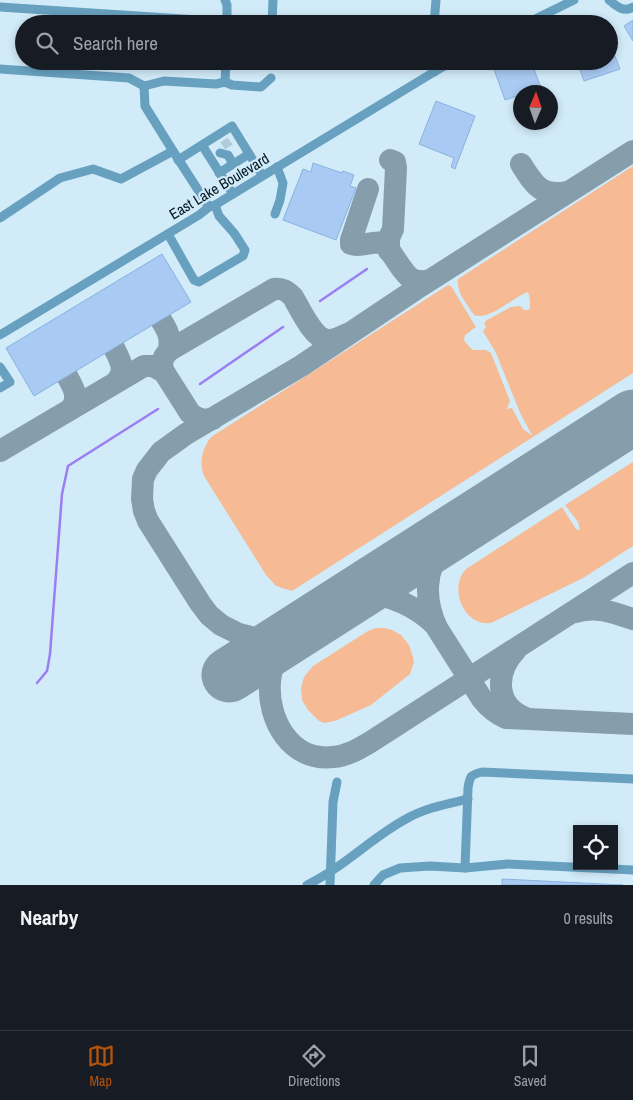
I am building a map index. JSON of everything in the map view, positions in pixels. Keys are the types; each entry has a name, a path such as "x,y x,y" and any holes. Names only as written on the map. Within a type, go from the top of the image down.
{"street":[{"path":"225,0 227,15"},
{"path":"272,15 273,0"},
{"path":"435,15 436,0"},
{"path":"543,15 574,0"},
{"path":"609,0 620,9 629,10 633,8"},
{"path":"0,7 114,15"},
{"path":"0,69 129,78 144,86 164,81 216,84 225,82 232,85 261,87 271,78"},
{"path":"225,82 226,70"},
{"name":"East Lake Boulevard","path":"0,335 437,70"},
{"path":"144,86 145,106 178,160 245,250 243,256 199,282 194,280 168,234"},
{"path":"222,145 232,126 262,176"},
{"path":"178,160 202,145 222,145"},
{"path":"202,145 233,194"},
{"path":"222,145 233,164"},
{"path":"0,218 60,178 93,169 121,179 173,151"},
{"path":"219,172 249,154"},
{"path":"275,214 280,200 282,183 277,167"},
{"path":"0,367 10,382 0,388"},
{"path":"465,868 468,799 472,774 482,772 633,779"},
{"path":"330,885 333,802 337,782"},
{"path":"307,885 331,872 383,833 407,818 432,807 468,799"},
{"path":"374,885 383,875 400,868 430,866 465,868 508,864 633,870"}],"shaded area":[{"path":"633,166 633,373 292,591 276,586 266,575 204,476 202,456 205,446 211,437 448,285 451,286 476,327 465,335 464,340 473,350 486,350 491,353 510,401 507,409 512,408 523,429 532,435 521,415 496,353 483,331 486,327 484,323 487,320 511,307 520,306 524,310 529,310 528,292 487,315 474,315 460,293 458,279"},
{"path":"633,462 633,546 583,578 491,623 481,623 466,613 459,595 459,586 461,577 466,569 562,507 576,529 580,530 578,522 565,505"},
{"path":"376,628 392,630 401,635 409,645 414,662 410,674 371,705 335,721 324,723 319,721 308,710 302,700 301,688 304,677 313,666 368,631"}],"building":[{"path":"633,20 633,41 624,26"},
{"path":"494,70 534,70 540,85 513,85 513,97 505,100"},
{"path":"580,70 617,70 584,81"},
{"path":"436,101 475,116 455,169 451,167 454,158 419,144"},
{"path":"313,163 354,175 350,186 356,188 336,240 283,220 303,169 311,172"},
{"path":"162,254 191,302 34,396 6,348"},
{"path":"502,879 623,885 502,885"}],"waterway":[{"path":"320,301 367,269"},
{"path":"200,384 283,327"},
{"path":"37,683 47,671 50,654 62,494 68,466 158,409"}],"taxiway":[{"path":"283,641 263,640 239,634 221,625 209,615 148,521 142,499 143,479 147,470 161,452 186,434 301,366 416,289 633,151"},
{"path":"389,251 389,238 393,229 396,168 395,162 390,160"},
{"path":"521,164 534,183 544,191 550,193 567,192"},
{"path":"368,189 351,244 384,243 401,268 412,279 428,281"},
{"path":"164,372 163,360 170,350 274,289 285,290 293,297 307,322 322,338 332,340 347,334"},
{"path":"161,320 168,334 170,342 169,351"},
{"path":"114,348 122,370 116,382"},
{"path":"0,451 144,366 153,366 164,372 190,413 201,419 213,419"},
{"path":"67,376 75,396 74,405 71,409"},
{"path":"464,525 446,542 437,555 430,575 428,596 437,628 482,699 495,712 506,718 633,724"},
{"path":"285,639 273,665 270,682 270,696 278,724 285,736 305,753 318,757 344,755 372,741 633,573"},
{"path":"360,591 381,595 401,602 420,612 436,626"},
{"path":"575,612 598,610 633,619"},
{"path":"516,650 504,668 501,688 503,697 508,705 516,713 526,718"}],"runway":[{"path":"229,675 633,417"}],"tunnel":[{"path":"224,140 229,147"}]}
